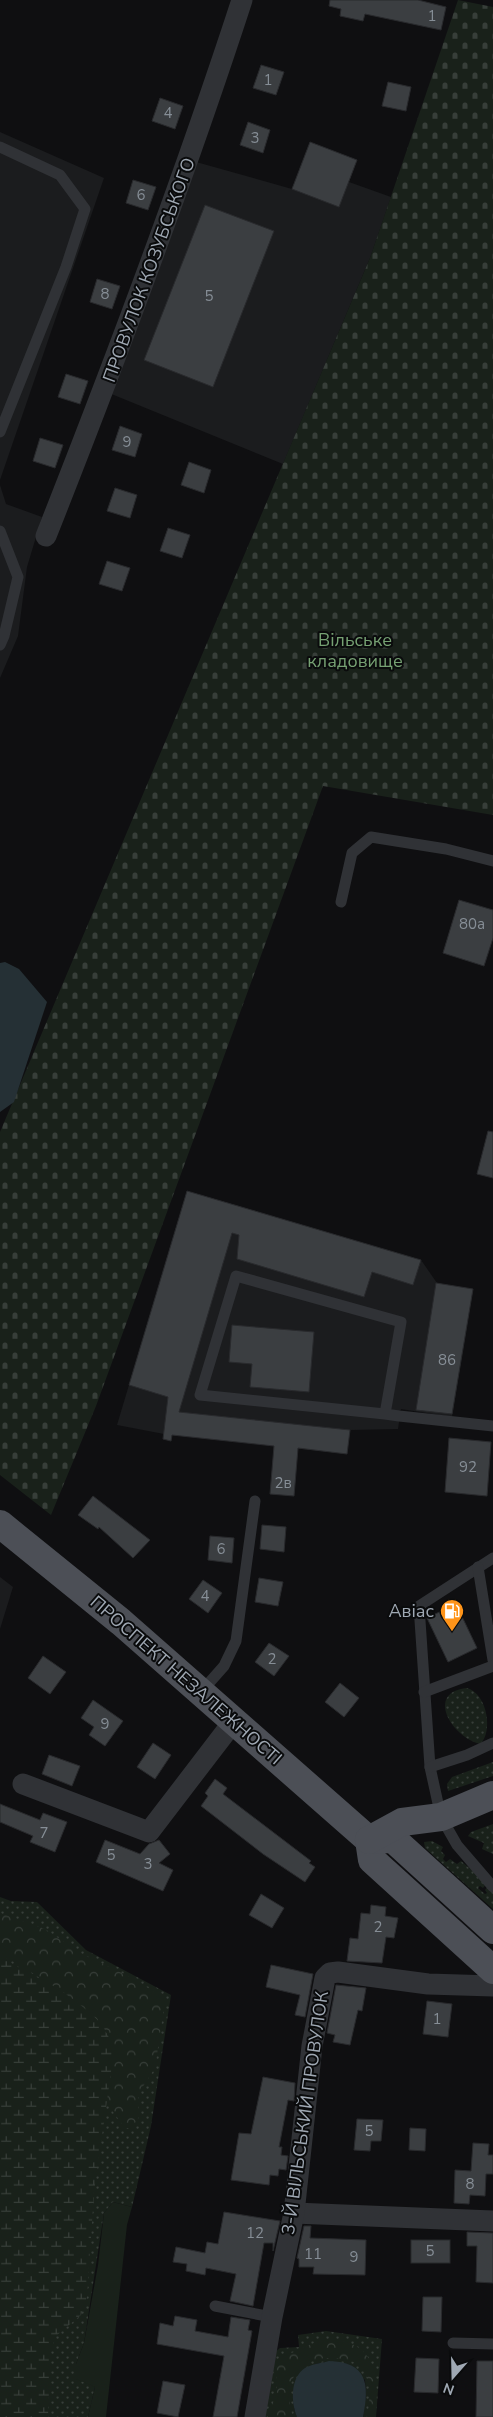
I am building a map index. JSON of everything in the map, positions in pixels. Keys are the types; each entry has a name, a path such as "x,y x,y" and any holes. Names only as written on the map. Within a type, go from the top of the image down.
{"main road":[{"name":"ПРОСПЕКТ НЕЗАЛЕЖНОСТІ","path":"0,1524 121,1622 370,1840"},
{"path":"370,1840 402,1822 441,1817 493,1795"},
{"path":"370,1840 393,1839 493,1930"},
{"path":"370,1840 372,1860 493,1970"}],"street":[{"name":"ПРОВУЛОК КОЗУБСЬКОГО","path":"46,536 104,392 194,149 242,0"},
{"path":"23,1784 149,1832 234,1721"},
{"name":"3-Й ВІЛЬСЬКИЙ ПРОВУЛОК","path":"255,2417 272,2317 294,2213 312,2046 322,1988 330,1973 338,1972 428,1984 493,1986"},
{"path":"294,2213 493,2221"}],"lane":[{"path":"0,147 60,175 85,209 66,267 0,432"},
{"path":"0,531 18,577 4,636 0,645"},
{"path":"341,902 352,853 371,837 446,849 493,861"},
{"path":"385,1414 401,1322 236,1276 200,1395 493,1426"},
{"path":"201,1692 224,1666 236,1641 255,1501"},
{"path":"493,1558 419,1606 430,1767 441,1817 457,1845 493,1887"},
{"path":"478,1567 493,1660"},
{"path":"424,1692 493,1666"},
{"path":"430,1767 467,1755 493,1743"},
{"path":"215,2306 272,2317"},
{"path":"453,2343 493,2344"}],"shaded area":[{"path":"0,132 104,178 0,480"},
{"path":"310,142 357,160 349,182 391,197 370,258 283,464 104,391 189,160 292,189"},
{"path":"0,485 6,504 42,517 27,567 18,636 0,678"},
{"path":"5,962 19,969 47,1002 14,1102 0,1112 0,963"},
{"path":"187,1191 421,1260 437,1283 473,1289 452,1417 401,1409 398,1429 350,1430 347,1454 164,1434 117,1425"},
{"path":"0,1577 13,1587 0,1629"},
{"path":"329,2361 342,2362 351,2366 358,2370 363,2377 366,2394 363,2417 297,2417 293,2391 300,2372 305,2368"}],"green space":[{"name":"Вільське кладовище","path":"458,0 493,7 493,815 323,786 96,1406 51,1515 0,1475 0,1132 370,258"},
{"path":"467,1688 480,1698 484,1705 487,1723 484,1739 480,1744 469,1740 460,1733 447,1715 445,1706 447,1697 454,1691"},
{"path":"493,1762 493,1776 448,1791 447,1784 452,1777"},
{"path":"493,1824 493,1854 482,1849 484,1843 468,1836 471,1832"},
{"path":"432,1841 443,1847 441,1851 445,1855 443,1859 446,1862 450,1859 457,1864 461,1861 487,1883 483,1888 480,1886 478,1888 485,1894 487,1893 485,1890 489,1885 493,1890 493,1909 425,1848 424,1842"},
{"path":"0,1897 11,1901 37,1902 86,1950 171,1995 151,2126 132,2207 113,2202 104,2213 84,2343 76,2364 95,2387 88,2417 0,2417"},
{"path":"0,1913 45,1929 82,1954 126,1975 155,1992 165,2001 155,2068 142,2088 138,2099 139,2117 132,2128 125,2128 108,2103 106,2083 109,2042 102,2025 80,2004 49,1983 11,1960 0,1957"},
{"path":"0,1957 62,1991 93,2016 108,2035 113,2058 94,2192 87,2297 81,2315 56,2336 51,2350 48,2417 0,2417"},
{"path":"113,2202 132,2207 127,2225 106,2417 88,2417 95,2387 76,2379 76,2364 84,2343 98,2265 104,2213"},
{"path":"326,2331 382,2339 376,2417 363,2417 366,2394 365,2380 348,2366 338,2362 325,2362 316,2364 294,2408 297,2417 264,2417 275,2352 280,2348 299,2347 298,2335"},
{"path":"323,2339 354,2345 364,2352 371,2362 375,2373 376,2417 367,2417 369,2385 362,2368 350,2361 328,2358 305,2364 292,2380 290,2403 293,2417 268,2417 276,2395 278,2359"}],"building":[{"path":"330,0 418,0 446,7 441,30 365,14 363,21 340,16 341,9 329,6"},
{"path":"261,65 284,72 276,95 253,88"},
{"path":"388,82 411,87 406,111 382,106"},
{"path":"160,98 183,106 175,129 152,121"},
{"path":"248,122 270,130 263,153 240,145"},
{"path":"310,142 357,160 339,207 292,189"},
{"path":"133,180 156,187 148,210 126,203"},
{"path":"205,205 274,231 213,387 144,360"},
{"path":"97,279 120,286 112,309 90,302"},
{"path":"66,374 88,381 80,404 58,397"},
{"path":"120,426 142,434 135,457 112,450"},
{"path":"40,438 63,445 55,468 33,461"},
{"path":"189,462 211,470 204,493 181,485"},
{"path":"115,488 137,495 130,518 107,511"},
{"path":"168,528 190,535 182,558 160,551"},
{"path":"107,561 130,568 122,591 99,584"},
{"path":"459,900 493,910 493,938 484,966 443,953"},
{"path":"488,1131 493,1132 493,1178 477,1174"},
{"path":"187,1191 421,1260 413,1285 372,1272 364,1297 237,1259 239,1235 232,1233 179,1412 350,1430 347,1454 298,1448 294,1496 270,1494 274,1446 172,1435 171,1441 163,1439 168,1397 129,1385"},
{"path":"436,1283 473,1289 452,1414 416,1410"},
{"path":"232,1325 314,1332 309,1392 250,1387 252,1364 229,1362"},
{"path":"449,1438 491,1442 487,1496 445,1492"},
{"path":"93,1496 150,1540 133,1558 99,1527 98,1529 78,1515"},
{"path":"262,1525 286,1527 284,1552 260,1549"},
{"path":"210,1536 234,1538 232,1563 208,1560"},
{"path":"259,1578 283,1582 278,1606 255,1602"},
{"path":"203,1580 222,1593 208,1613 189,1599"},
{"path":"456,1604 477,1648 448,1662 427,1618"},
{"path":"269,1643 289,1656 274,1676 255,1662"},
{"path":"43,1656 66,1672 50,1694 28,1678"},
{"path":"340,1683 359,1698 344,1717 325,1702"},
{"path":"93,1700 123,1721 105,1746 89,1735 94,1727 81,1718"},
{"path":"153,1743 171,1755 155,1779 137,1767"},
{"path":"49,1755 80,1766 72,1786 42,1774"},
{"path":"215,1779 227,1788 223,1794 311,1861 309,1863 315,1867 305,1882 263,1854 201,1806 208,1796 205,1793"},
{"path":"0,1804 40,1820 43,1813 67,1822 55,1852 30,1842 33,1836 0,1822"},
{"path":"105,1840 140,1854 149,1844 159,1840 170,1854 159,1863 173,1870 163,1891 96,1862"},
{"path":"261,1894 284,1908 272,1928 249,1915"},
{"path":"371,1905 386,1907 385,1916 398,1918 394,1938 386,1937 382,1963 347,1961 350,1938 358,1939 361,1913 370,1914"},
{"path":"271,1965 313,1974 305,2017 295,2015 300,1995 266,1987"},
{"path":"336,1985 366,1988 362,2011 358,2010 350,2045 333,2042 335,2035 327,2033"},
{"path":"427,2001 452,2004 448,2037 423,2034"},
{"path":"263,2077 295,2083 294,2101 288,2100 279,2147 282,2147 281,2155 288,2156 286,2170 279,2169 278,2176 270,2175 269,2185 231,2180 239,2133 251,2134"},
{"path":"357,2119 383,2120 381,2141 371,2141 370,2151 354,2150"},
{"path":"410,2128 426,2129 425,2151 409,2150"},
{"path":"473,2143 489,2144 488,2155 493,2155 493,2174 486,2174 485,2196 470,2195 469,2204 454,2203 455,2170 471,2171"},
{"path":"224,2212 280,2221 273,2251 273,2243 264,2243 253,2306 230,2301 236,2274 206,2268 205,2275 186,2271 187,2264 173,2262 176,2247 205,2253 207,2242 218,2244"},
{"path":"304,2226 311,2226 310,2238 366,2240 365,2275 313,2274 314,2267 299,2267 299,2259 297,2258"},
{"path":"467,2232 493,2233 493,2283 476,2282 477,2246 467,2246"},
{"path":"411,2240 450,2240 450,2263 411,2263"},
{"path":"423,2297 442,2297 441,2332 422,2331"},
{"path":"175,2316 197,2320 195,2331 228,2337 231,2317 250,2320 248,2330 252,2331 237,2417 213,2417 224,2356 157,2344 160,2323 173,2326"},
{"path":"416,2358 439,2359 438,2393 414,2392"},
{"path":"477,2361 493,2361 493,2417 476,2417"},
{"path":"163,2381 185,2385 178,2417 157,2413"}],"place":[{"name":"Авіас","path":"452,1632"}]}
